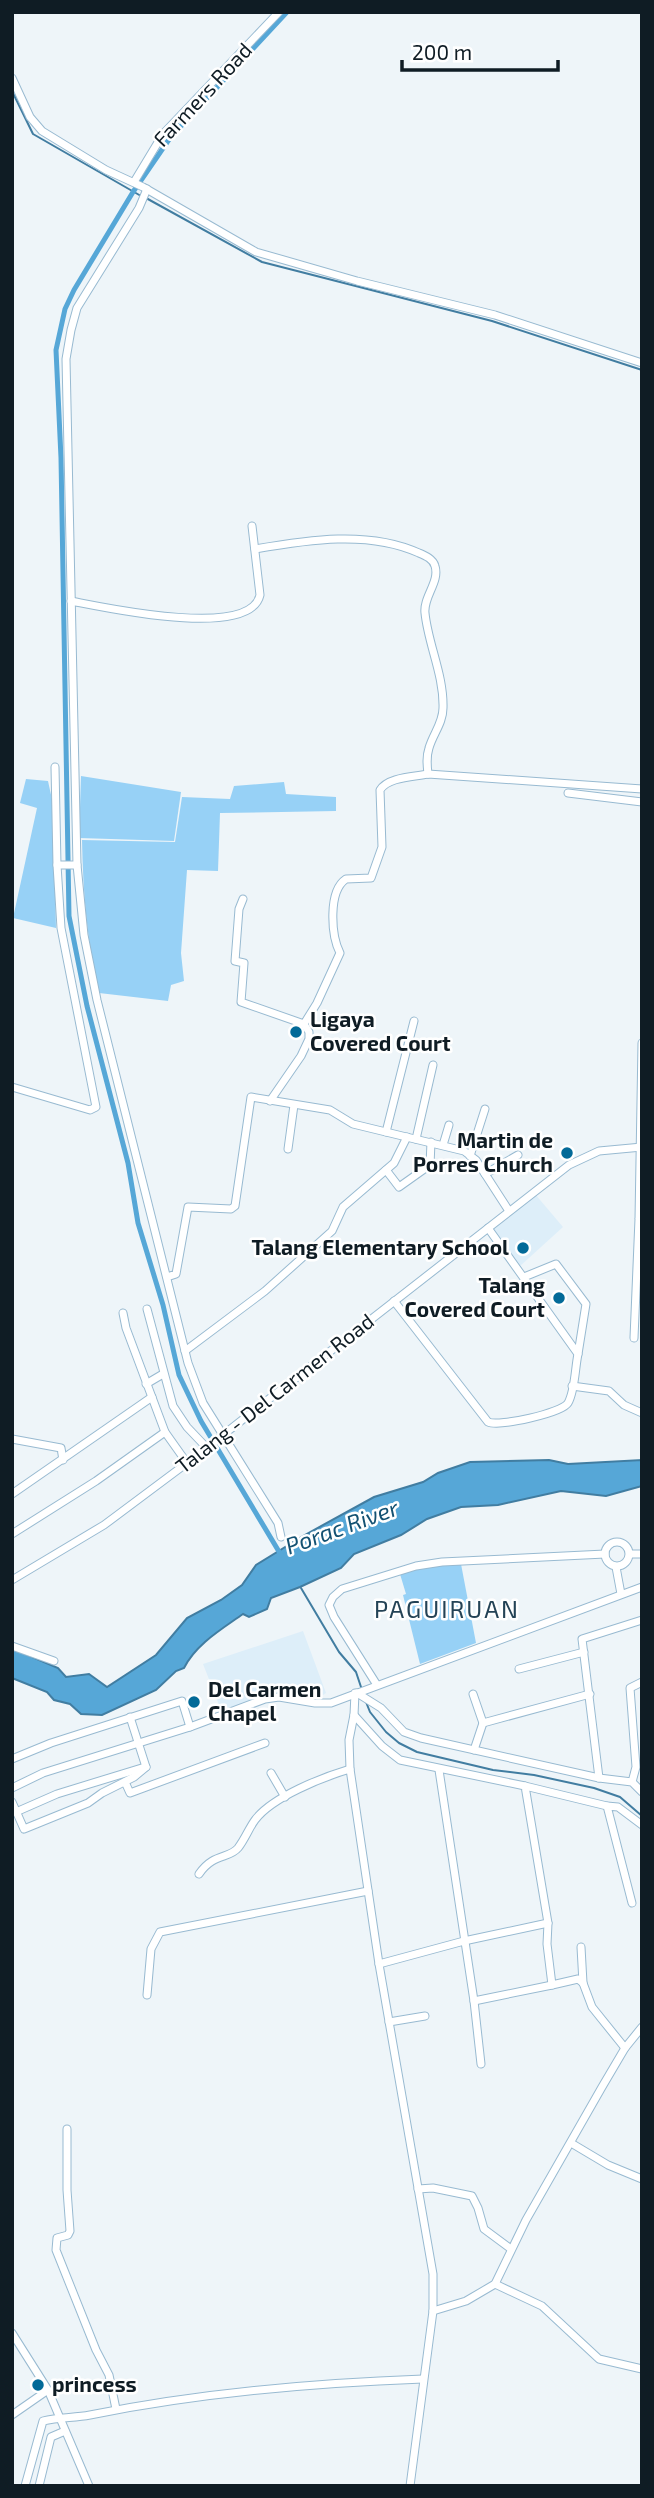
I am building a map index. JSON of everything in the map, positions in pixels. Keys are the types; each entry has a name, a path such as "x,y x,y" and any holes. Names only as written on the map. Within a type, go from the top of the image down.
{"street":[{"name":"Farmers Road","path":"134,182 163,134 279,12"},
{"path":"12,78 30,117 42,131 106,170 134,182 145,192 256,252 357,281 495,315 642,363"},
{"path":"145,192 77,308 66,359 74,865 92,978 151,1220 197,1391 220,1436 278,1523 281,1537"},
{"path":"71,601 185,620 236,614 259,600 252,526"},
{"path":"255,549 320,540 349,540 403,547 433,561 436,575 426,601 425,614 443,705 441,721 427,754 428,774"},
{"path":"12,1087 90,1110 96,1107 66,960 55,767"},
{"path":"304,1024 340,953 334,940 337,890 346,879 371,878 380,855 380,787 395,780 428,774 642,789"},
{"path":"568,793 642,802"},
{"path":"59,865 74,865"},
{"path":"243,899 239,909 235,961 244,963 241,1002 304,1024 309,1032 307,1044 270,1101"},
{"path":"386,1132 414,1021"},
{"path":"634,1338 642,1043"},
{"path":"186,1352 265,1291 332,1231 343,1207 394,1163 411,1138 433,1065"},
{"path":"167,1278 176,1274 188,1207 232,1209 235,1206 251,1097 330,1111 353,1124 464,1151 476,1160 509,1211"},
{"path":"288,1149 294,1105"},
{"path":"470,1156 485,1109"},
{"path":"443,1145 449,1125"},
{"path":"386,1170 399,1187 430,1165 431,1142"},
{"name":"Talang - Del Carmen Road","path":"12,1580 104,1525 569,1165 600,1151 641,1147"},
{"path":"485,1174 518,1155"},
{"path":"488,1228 578,1354"},
{"path":"394,1301 488,1422 513,1422 563,1408 569,1402 586,1304 556,1264 524,1277"},
{"path":"147,1309 173,1406 187,1427 208,1446"},
{"path":"123,1313 165,1432 187,1463"},
{"path":"146,1384 163,1374"},
{"path":"572,1385 608,1391 624,1405 636,1408 642,1413"},
{"path":"12,1494 152,1397"},
{"path":"14,1529 96,1481 165,1432"},
{"path":"12,1439 61,1448 64,1460"},
{"path":"617,1542 626,1545 630,1554 626,1564 616,1567 608,1563 604,1554 608,1545 617,1542"},
{"path":"373,1686 329,1605 342,1589 416,1566 442,1562 604,1554"},
{"path":"630,1554 642,1555"},
{"path":"616,1567 621,1594"},
{"path":"12,1788 43,1773 190,1727 265,1699 279,1697 331,1703 360,1695 373,1686 642,1587"},
{"path":"599,1778 582,1639 642,1620"},
{"path":"12,1646 54,1661"},
{"path":"519,1669 584,1652"},
{"path":"632,1782 639,1766 630,1688 642,1682"},
{"path":"473,1694 483,1723 474,1750"},
{"path":"483,1723 590,1694"},
{"path":"360,1695 349,1740 350,1769 379,1964 433,2273 433,2311 410,2486"},
{"path":"360,1695 381,1708 404,1732 421,1738 599,1778 632,1782 641,1790"},
{"path":"12,1759 51,1743 182,1701 190,1727"},
{"path":"354,1715 382,1746 400,1760 618,1807 642,1825"},
{"path":"130,1717 146,1767"},
{"path":"125,1782 130,1793 265,1743"},
{"path":"12,1802 24,1829 88,1803 134,1777 146,1767"},
{"path":"16,1812 57,1794 146,1767"},
{"path":"199,1874 211,1860 237,1850 256,1817 316,1779 350,1769"},
{"path":"439,1770 481,2064"},
{"path":"271,1773 285,1797"},
{"path":"525,1786 548,1923 547,1944 552,1985"},
{"path":"607,1806 632,1903"},
{"path":"147,1995 151,1949 160,1932 368,1891"},
{"path":"379,1964 464,1941 548,1923"},
{"path":"581,1947 583,1983 592,2007 625,2048"},
{"path":"474,2001 578,1979 583,1983"},
{"path":"389,2022 425,2016"},
{"path":"433,2311 466,2301 495,2284 511,2249 625,2048 642,2027"},
{"path":"67,2129 66,2190 70,2231 68,2235 57,2238 56,2250 96,2350 109,2375 116,2409"},
{"path":"571,2143 608,2165 642,2179"},
{"path":"418,2189 472,2196 484,2229 511,2249"},
{"path":"495,2284 542,2306 598,2358 642,2369"},
{"path":"12,2333 47,2390 89,2486"},
{"path":"25,2486 43,2421 230,2393 358,2381 423,2379"},
{"path":"12,2414 47,2390"},
{"path":"39,2486 51,2437 65,2431"}],"shaded area":[{"path":"81,776 181,792 174,841 79,838"},
{"path":"26,779 48,781 53,804 56,928 13,918 37,808 20,803"},
{"path":"284,782 286,794 336,797 336,811 220,813 218,871 187,870 181,953 184,981 171,985 168,1001 99,993 86,917 82,840 175,842 182,797 230,799 234,786"},
{"name":"Talang Elementary School","path":"535,1194 563,1227 519,1267 491,1229"},
{"path":"461,1564 476,1643 420,1664 400,1574 417,1568"},
{"path":"303,1631 326,1693 320,1697 278,1693 221,1710 203,1664"}],"water":[{"name":"Porac River","path":"549,1460 568,1464 642,1460 642,1486 606,1496 561,1491 498,1505 461,1507 427,1519 401,1535 354,1554 341,1568 271,1598 267,1609 249,1617 243,1614 202,1644 184,1668 176,1671 156,1690 102,1715 81,1714 70,1704 54,1700 47,1692 12,1678 12,1649 58,1668 66,1677 89,1674 107,1687 156,1655 187,1618 242,1585 256,1565 374,1497 423,1482 438,1473 470,1462"}],"waterway":[{"name":"Porac River","path":"281,1555 201,1421 179,1375 163,1305 138,1223 128,1163 87,1006 69,916 61,458 56,350 65,309 74,290 133,192 170,138 287,12"},
{"path":"12,91 33,134 141,196"},
{"path":"146,198 262,262 492,321 642,370"},
{"path":"301,1588 339,1652 356,1672 362,1690"},
{"path":"366,1702 370,1712 386,1732 399,1743 417,1752 493,1770 534,1775 594,1788 620,1797 642,1816"}],"place":[{"name":"Ligaya Covered Court","path":"296,1032"},
{"name":"Martin de Porres Church","path":"567,1153"},
{"name":"Talang Elementary School","path":"523,1248"},
{"name":"Talang Covered Court","path":"559,1298"},
{"name":"Del Carmen Chapel","path":"194,1702"},
{"name":"princess","path":"38,2385"}],"district":[{"name":"PAGUIRUAN","path":"447,1610"}]}
